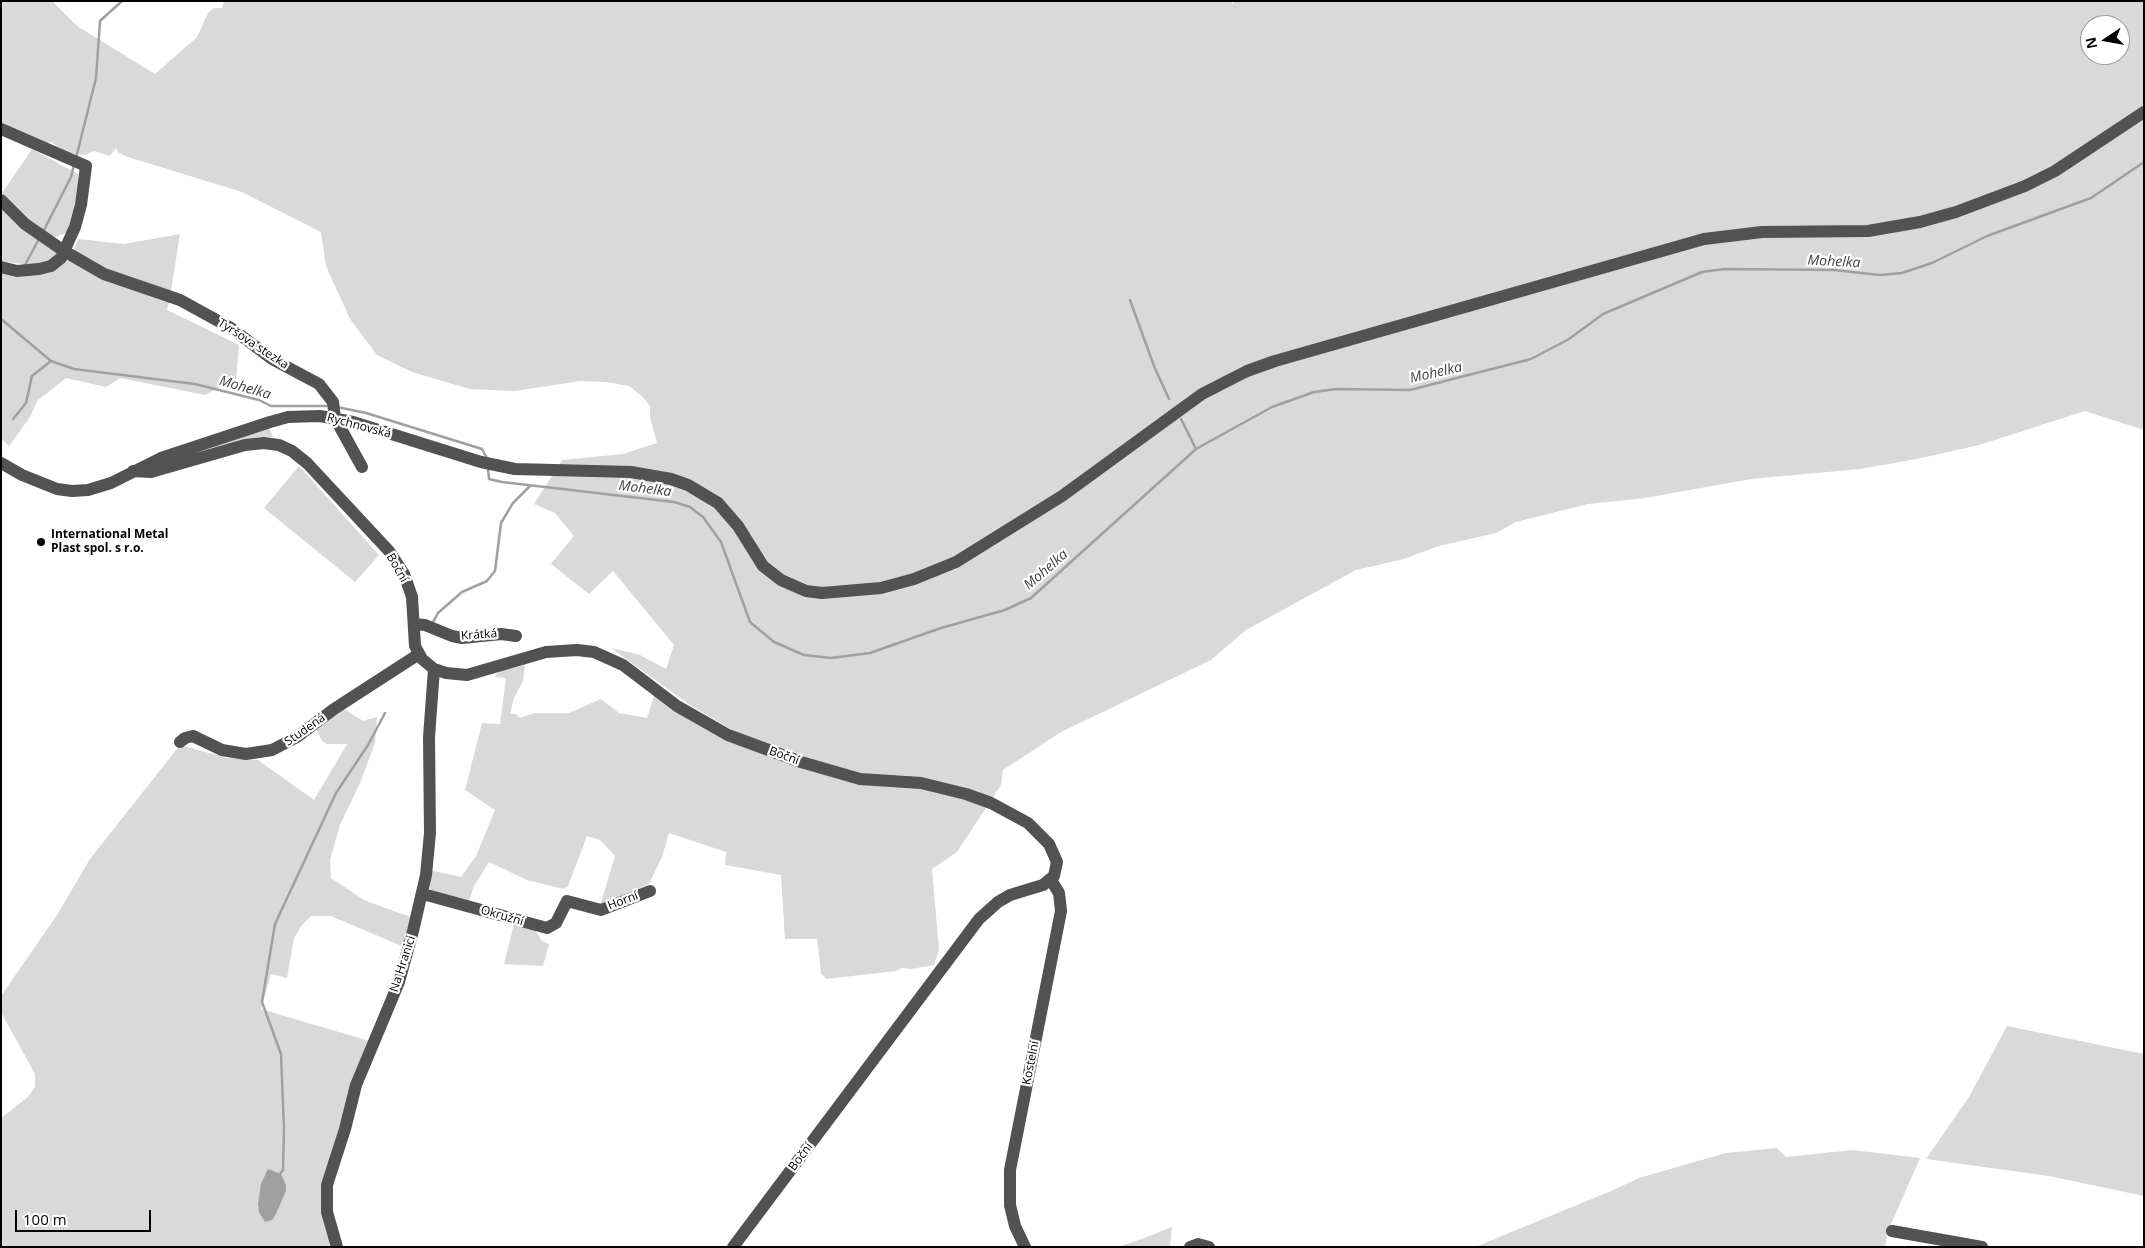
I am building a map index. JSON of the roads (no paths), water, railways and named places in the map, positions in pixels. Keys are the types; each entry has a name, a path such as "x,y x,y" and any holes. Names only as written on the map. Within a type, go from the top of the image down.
{"street":[{"name":"Rychnovská","path":"1,464 40,484 72,491 97,488 161,458 288,417 313,416 334,411 496,466 516,469 631,472 688,485 718,503 738,526 763,566 781,580 806,590 822,593 890,586 931,574 956,562 1062,496 1202,394 1247,371 1275,361 1704,239 1762,232 1868,231 1920,222 1982,202 2055,171 2144,112"},
{"path":"1,128 86,166 81,205 75,227 56,263 40,269 17,271 1,267"},
{"name":"Tyršova stezka","path":"1,200 25,224 64,251 104,274 180,300 231,328 272,358 319,384 362,467"},
{"name":"Boční","path":"133,471 151,472 245,445 264,443 279,445 292,451 307,463 389,551 404,574 412,597 415,646 419,654"},
{"name":"Krátká","path":"414,624 425,625 462,638 501,634 516,636"},
{"name":"Boční","path":"434,669 446,674 467,675 546,652 577,650 594,652 624,665 677,706 728,735 801,762 860,779 921,784 966,794 1000,807 1028,823 1049,844 1057,866 1051,880 1043,885 1010,895 998,902 979,919 733,1247"},
{"path":"419,654 434,669"},
{"name":"Studená","path":"180,742 185,738 193,736 222,750 246,754 272,750 297,737 334,709 419,654"},
{"name":"Na Hranici","path":"337,1247 326,1212 327,1185 346,1129 356,1085 399,982 423,894 430,840 429,737 434,669"},
{"name":"Kostelní","path":"1025,1247 1015,1226 1010,1205 1010,1170 1061,911 1059,893 1051,880"},
{"name":"Horní","path":"567,901 601,910 650,891"},
{"name":"Okružní","path":"423,894 547,928 556,923 567,901"},
{"path":"1892,1231 1982,1247"},
{"path":"1190,1247 1198,1244 1209,1247"}],"waterway":[{"path":"76,158 96,78 100,21 122,1"},
{"name":"Mohelka","path":"488,468 489,479 502,482 674,502 690,507 703,517 721,542 750,622 774,642 804,655 831,658 870,653 941,628 1005,610 1031,598 1196,449 1272,407 1314,392 1336,389 1410,390 1531,359 1569,339 1603,314 1702,272 1724,269 1834,270 1880,275 1902,273 1932,263 1987,236 2091,198 2144,162"},
{"path":"43,232 71,177 74,165"},
{"path":"25,265 39,239"},
{"path":"1130,300 1154,366 1169,399"},
{"name":"Mohelka","path":"1,319 51,361 74,369 195,384 259,400 271,406 329,406"},
{"path":"13,419 26,403 32,376 51,361"},
{"name":"Mohelka","path":"337,407 366,413 482,449 488,460"},
{"path":"1181,419 1196,449"},
{"path":"432,624 438,613 462,592 487,581 495,571 501,523 513,503 530,486"},
{"path":"280,1174 283,1170 284,1129 281,1054 262,1002 275,924 336,793 368,745 385,713"}],"place":[{"name":"International Metal Plast spol. s r.o.","path":"41,542"}]}
